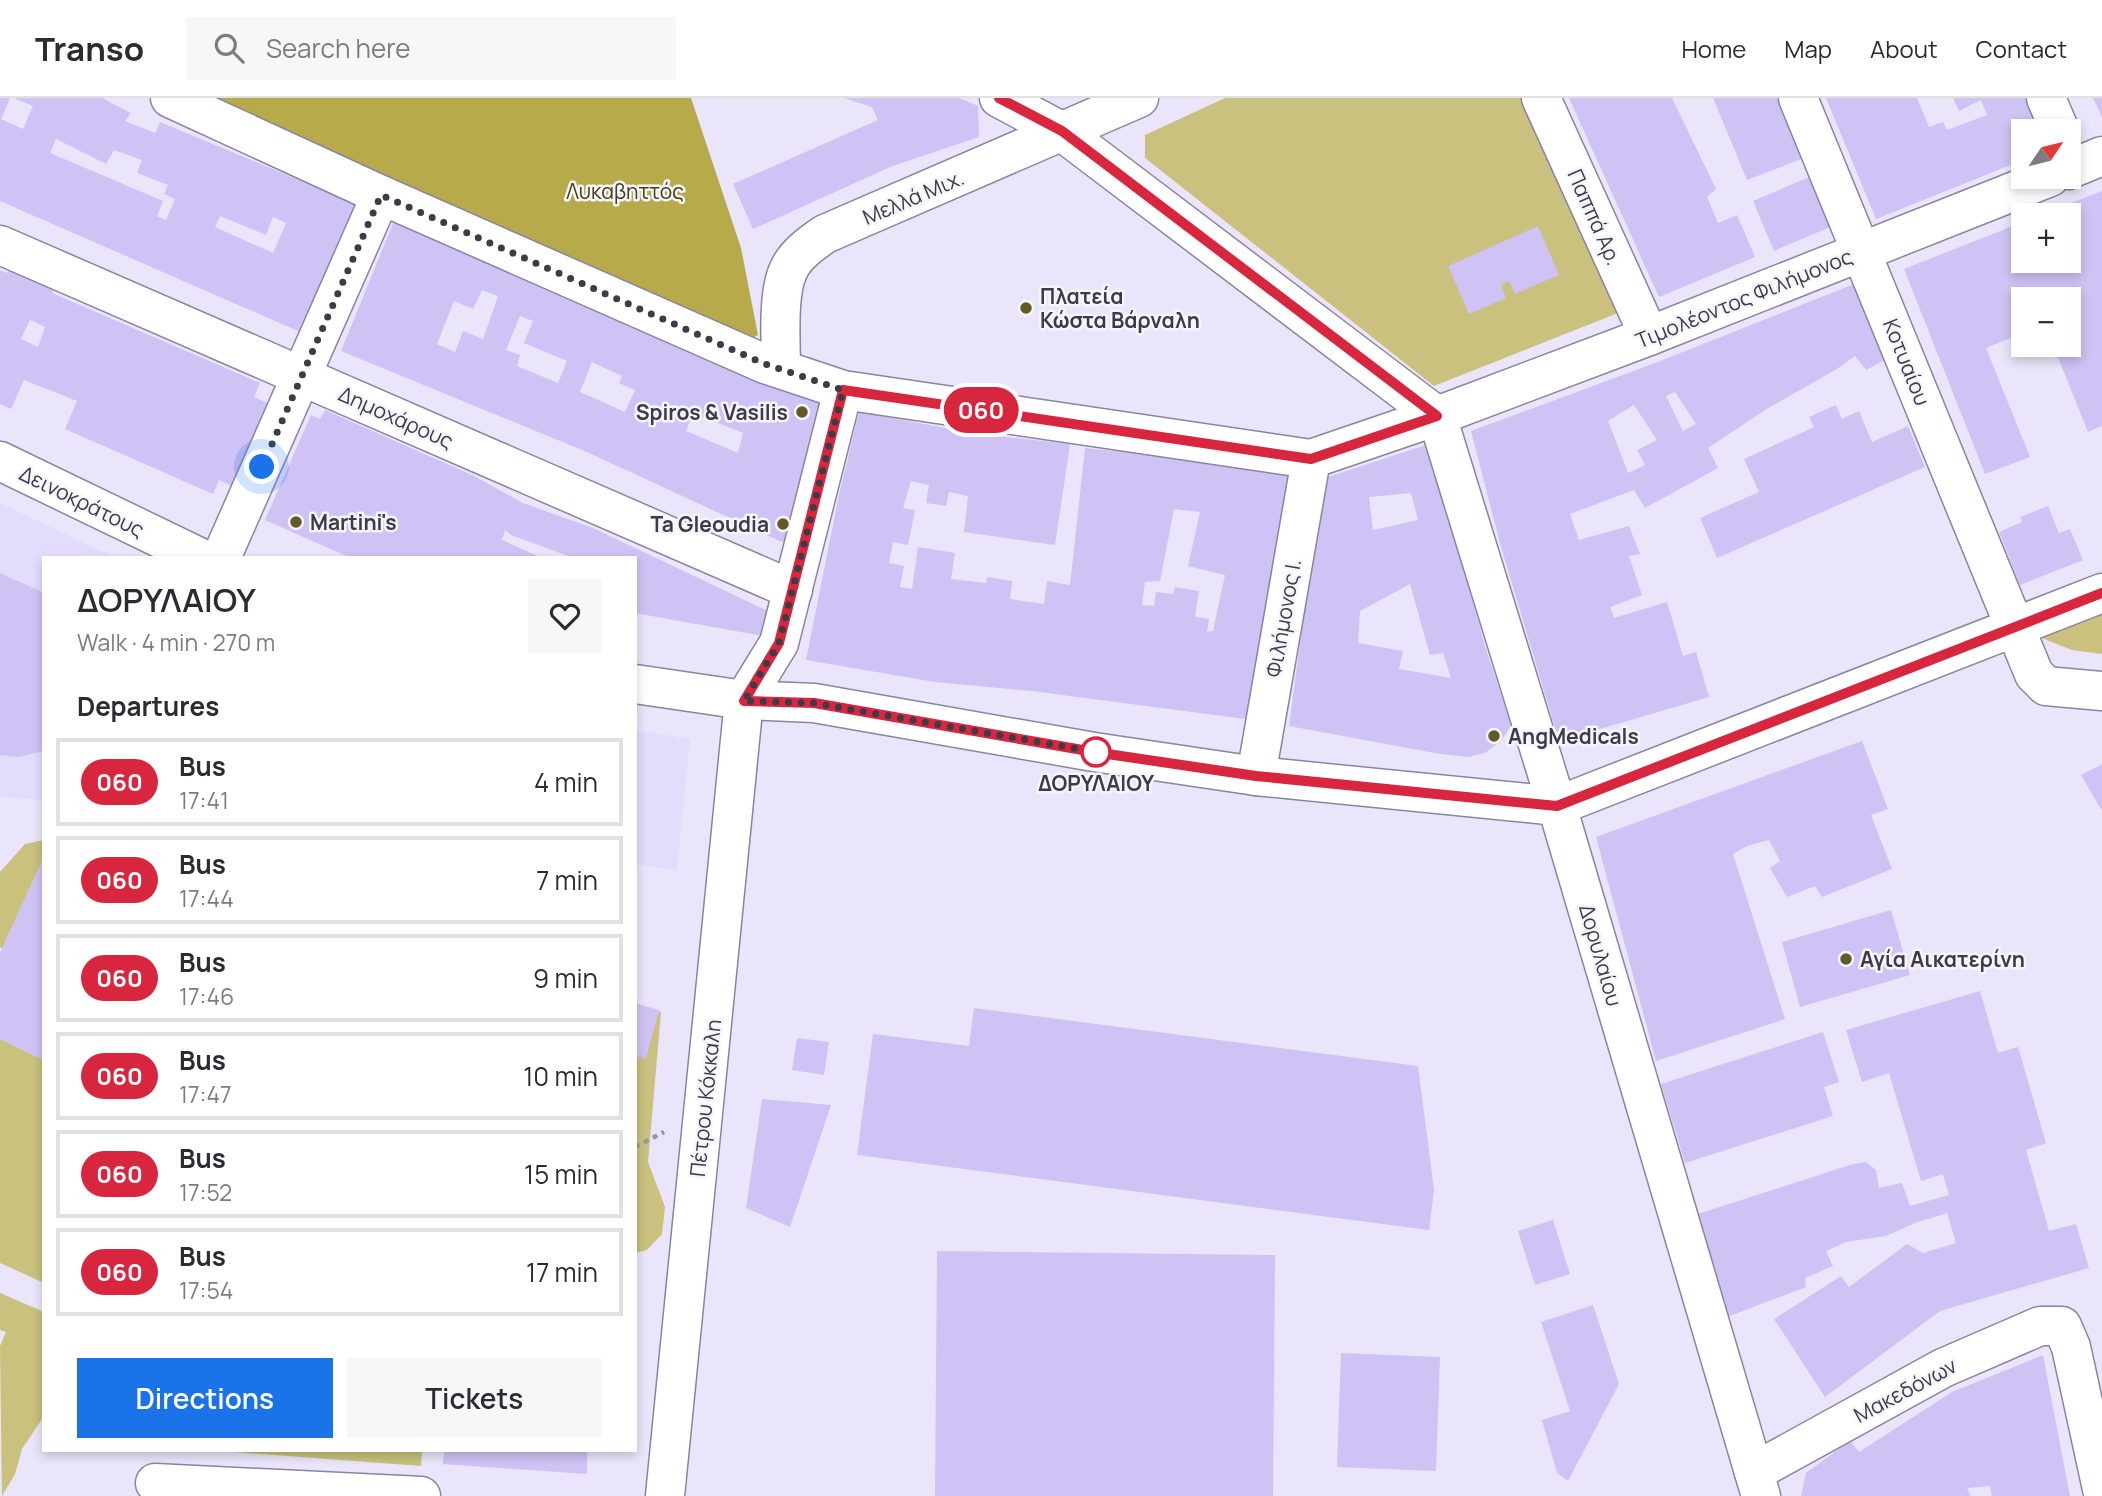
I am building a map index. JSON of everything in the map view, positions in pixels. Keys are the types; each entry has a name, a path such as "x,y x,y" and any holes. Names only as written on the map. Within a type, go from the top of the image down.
{"street":[{"path":"170,98 381,195 781,369 843,390 1311,459"},
{"path":"999,98 1062,131 1437,416"},
{"name":"Μελλά Μιχ.","path":"781,369 781,316 785,279 789,269 825,234 1139,98"},
{"name":"Παππά Αρ.","path":"1541,98 1649,336"},
{"name":"Κοτυαίου","path":"1798,98 2034,674 2046,686 2102,691"},
{"path":"2046,98 2055,119"},
{"name":"Τιμoλέοντος Φιλήμονος","path":"1311,459 1437,416 1649,336 2013,189"},
{"path":"222,556 381,195"},
{"name":"Δημοχάρους","path":"0,245 793,590"},
{"path":"744,701 779,643 843,390"},
{"name":"Δορυλαίου","path":"1437,416 1557,806 1757,1484"},
{"name":"Φιλήμονος Ι.","path":"1256,776 1311,459"},
{"name":"Δεινοκράτους","path":"0,461 197,556"},
{"path":"637,684 744,701 814,703 1094,752 1256,776 1557,806 2102,593"},
{"name":"Πέτρου Κόκκαλη","path":"666,1496 744,701"},
{"name":"Μακεδόνων","path":"1757,1484 1943,1368 2040,1326 2062,1326 2071,1347 2102,1489"},
{"path":"155,1483 421,1496"}],"path":[{"path":"637,1146 668,1130"}],"shaded area":[{"path":"1225,98 1522,98 1618,313 1434,386 1145,158 1145,135"},
{"path":"0,503 112,556 42,556 42,800 0,797"},
{"path":"2102,592 2102,654 2072,650 2014,627"},
{"path":"637,730 690,739 677,870 637,865"},
{"path":"42,840 42,861 2,949 0,872 25,844"},
{"path":"637,1005 661,1012 648,1162 665,1207 662,1234 647,1250 637,1252"},
{"path":"0,1039 42,1059 42,1282 0,1263"},
{"path":"0,1293 42,1311 42,1419 22,1449 15,1474 2,1496 0,1346 6,1332 0,1330"},
{"path":"232,1452 422,1452 421,1466"}],"green space":[{"name":"Λυκαβηττός","path":"195,98 691,98 741,248 758,335 743,343"}],"building":[{"path":"0,98 10,98 1,119 23,129 33,106 14,98 102,98 131,113 125,121 155,133 160,122 361,206 307,335 0,201","holes":["56,139 106,164 114,150 142,160 137,173 168,185 164,194 175,199 166,220 157,216 163,201 50,153","220,216 266,235 273,217 286,223 273,253 215,227"]},
{"path":"844,98 959,98 978,106 979,137 890,167 753,229 733,184 878,120 872,107"},
{"path":"1569,98 1672,98 1716,189 1707,197 1718,223 1737,215 1755,257 1659,297"},
{"path":"1713,98 1786,98 1809,156 1747,180"},
{"path":"1826,98 1917,98 1929,127 1943,122 1947,130 1987,115 1981,100 1959,111 1953,98 2032,98 2040,119 2011,119 2011,165 1876,219"},
{"path":"2093,98 2102,98 2102,117"},
{"path":"1814,175 1835,225 1774,251 1753,201"},
{"path":"2102,191 2102,426 2088,432 2058,357 2081,357 2081,287 2011,287 2011,338 1986,348 2030,457 1985,474 1904,269 2011,227 2011,273 2081,273 2081,203 2071,203"},
{"path":"394,221 824,402 791,536 782,542 587,452 341,351","holes":["482,290 498,296 483,339 463,331 455,352 437,344 454,301 473,309","520,316 533,321 524,343 567,361 558,383 517,366 520,355 506,350","592,362 622,376 619,383 635,390 625,412 580,392","693,413 743,433 738,453 686,431"]},
{"path":"1538,226 1559,275 1515,294 1509,281 1501,285 1506,298 1469,314 1448,266"},
{"path":"10,267 54,287 52,293 260,383 254,397 272,405 237,488 219,480 213,494 65,429 77,401 24,380 11,409 0,404 0,270 7,273","holes":["30,320 45,327 38,347 21,339"]},
{"path":"1862,281 1894,355 1866,370 1855,356 1770,407 1708,448 1718,468 1645,508 1634,490 1570,514 1579,540 1629,526 1640,554 1629,556 1642,595 1610,607 1614,618 1667,602 1683,656 1696,652 1709,697 1559,741 1501,547 1471,431 1655,363","holes":["1675,392 1696,424 1683,431 1666,396","1634,405 1657,440 1637,450 1645,465 1628,473 1608,421"]},
{"path":"1836,405 1842,419 1859,411 1872,442 1908,426 1925,467 1717,558 1700,518 1759,492 1744,459 1814,427 1809,417"},
{"path":"325,410 472,475 523,503 593,528 770,612 763,636 637,613 637,556 569,556 511,535 505,530 502,540 538,556 346,556 265,520 311,415 320,419"},
{"path":"859,412 979,434 1070,444 1055,545 964,532 968,496 949,492 946,506 926,503 929,485 911,481 903,508 915,510 908,545 893,542 889,563 904,566 900,587 912,589 918,547 955,553 951,579 986,583 987,577 1012,581 1010,599 1044,604 1047,581 1070,585 1085,448 1200,460 1300,476 1253,720 1032,691 935,682 806,660 839,495","holes":["1174,509 1200,512 1188,566 1225,575 1213,631 1207,632 1209,619 1195,617 1199,591 1175,587 1173,594 1156,592 1154,606 1142,605 1145,582 1160,581"]},
{"path":"1429,444 1485,646 1511,725 1501,741 1485,753 1468,757 1440,754 1289,726 1322,479","holes":["1411,493 1418,520 1373,530 1369,497","1410,584 1430,655 1443,653 1451,678 1399,669 1403,651 1358,643 1360,611"]},
{"path":"2048,506 2059,533 2070,529 2083,560 2020,585 1999,532 2022,522 2020,517"},
{"path":"0,573 42,592 42,751 18,757 0,755"},
{"path":"1862,741 1888,809 1871,815 1892,869 1822,897 1815,886 1787,897 1770,868 1780,861 1769,840 1747,846 1733,854 1785,1019 1656,1061 1596,837"},
{"path":"2102,764 2102,811 2081,775"},
{"path":"42,861 42,1059 0,1039 0,953"},
{"name":"Αγία Αικατερίνη","path":"1891,910 1910,975 1800,1007 1782,942"},
{"path":"1980,991 1998,1053 2018,1047 2046,1143 2026,1150 2049,1231 2076,1224 2089,1268 1940,1311 1825,1397 1774,1319 1841,1276 1849,1287 1907,1244 1923,1253 1956,1243 1947,1213 1886,1236 1846,1242 1826,1251 1833,1266 1805,1278 1806,1287 1727,1317 1698,1214 1866,1162 1876,1170 1879,1188 1902,1183 1910,1206 1949,1195 1943,1174 1921,1181 1889,1073 1862,1082 1846,1030"},
{"path":"637,1004 659,1010 646,1059 637,1057"},
{"path":"974,1008 1418,1066 1434,1190 1429,1230 857,1155 873,1034 969,1046"},
{"path":"1823,1032 1839,1082 1824,1087 1833,1116 1685,1163 1661,1084"},
{"path":"797,1038 829,1042 824,1075 792,1070"},
{"path":"762,1099 831,1105 790,1227 746,1208"},
{"path":"1553,1220 1570,1274 1535,1285 1518,1231"},
{"path":"937,1251 1275,1255 1273,1496 935,1496"},
{"path":"1593,1305 1619,1384 1568,1481 1557,1473 1542,1420 1570,1411 1541,1322"},
{"path":"1341,1353 1440,1357 1436,1471 1337,1467"},
{"path":"2043,1355 2070,1496 1992,1496 1990,1486 1967,1488 1971,1496 1801,1496 1806,1473 1850,1441 1859,1452 1952,1392"},
{"path":"444,1452 587,1452 587,1474 443,1464"}],"bus line":[{"name":"060","path":"999,98 1062,131 1437,416 1311,459 843,390 779,643 744,701 814,703 1094,752 1256,776 1557,806 2102,593"}],"place":[{"name":"Πλατεία Κώστα Βάρναλη","path":"1026,308"},
{"name":"Spiros & Vasilis","path":"802,412"},
{"name":"Martini's","path":"296,522"},
{"name":"Ta Gleoudia","path":"783,524"},
{"name":"AngMedicals","path":"1494,736"},
{"name":"ΔΟΡΥΛΑΙΟΥ","path":"1096,752"},
{"name":"Αγία Αικατερίνη","path":"1846,959"}],"route":[{"path":"262,467 381,195 765,364 843,390 779,643 744,701 814,703 1096,752"}]}
